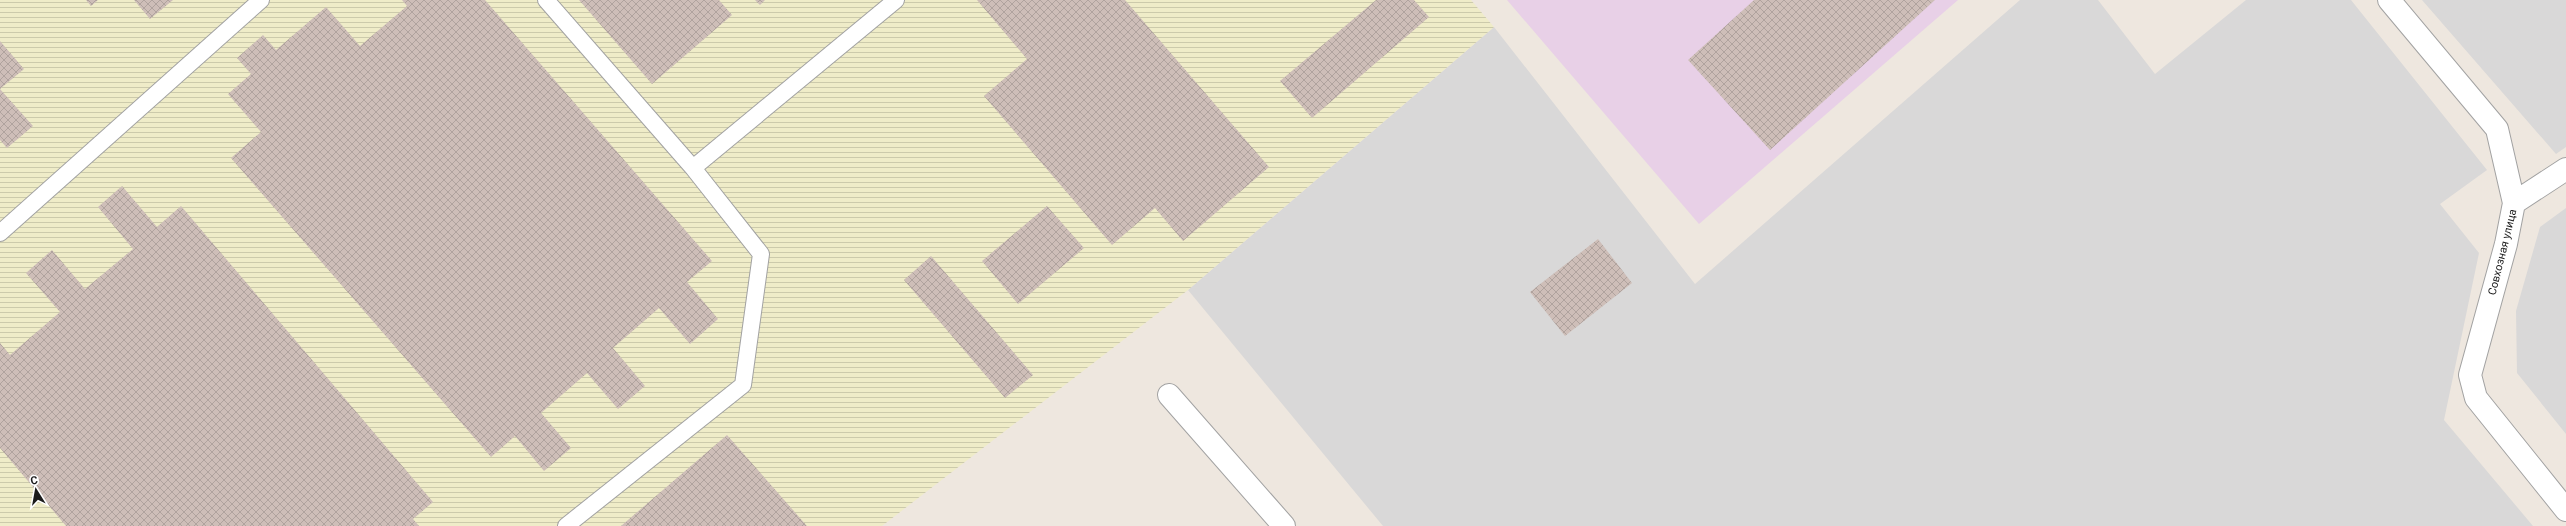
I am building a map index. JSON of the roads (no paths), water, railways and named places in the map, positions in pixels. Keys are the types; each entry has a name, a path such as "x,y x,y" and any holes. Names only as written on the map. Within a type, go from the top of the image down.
{"street":[{"name":"Совхозная улица","path":"2389,0 2497,129 2514,203 2506,244 2470,375 2476,398 2566,510"},
{"path":"2514,203 2566,169"},
{"path":"1169,395 1284,526"}],"lane":[{"path":"0,233 261,0"},
{"path":"546,0 693,168 761,254 743,385 566,526"},
{"path":"693,168 896,0"}]}
